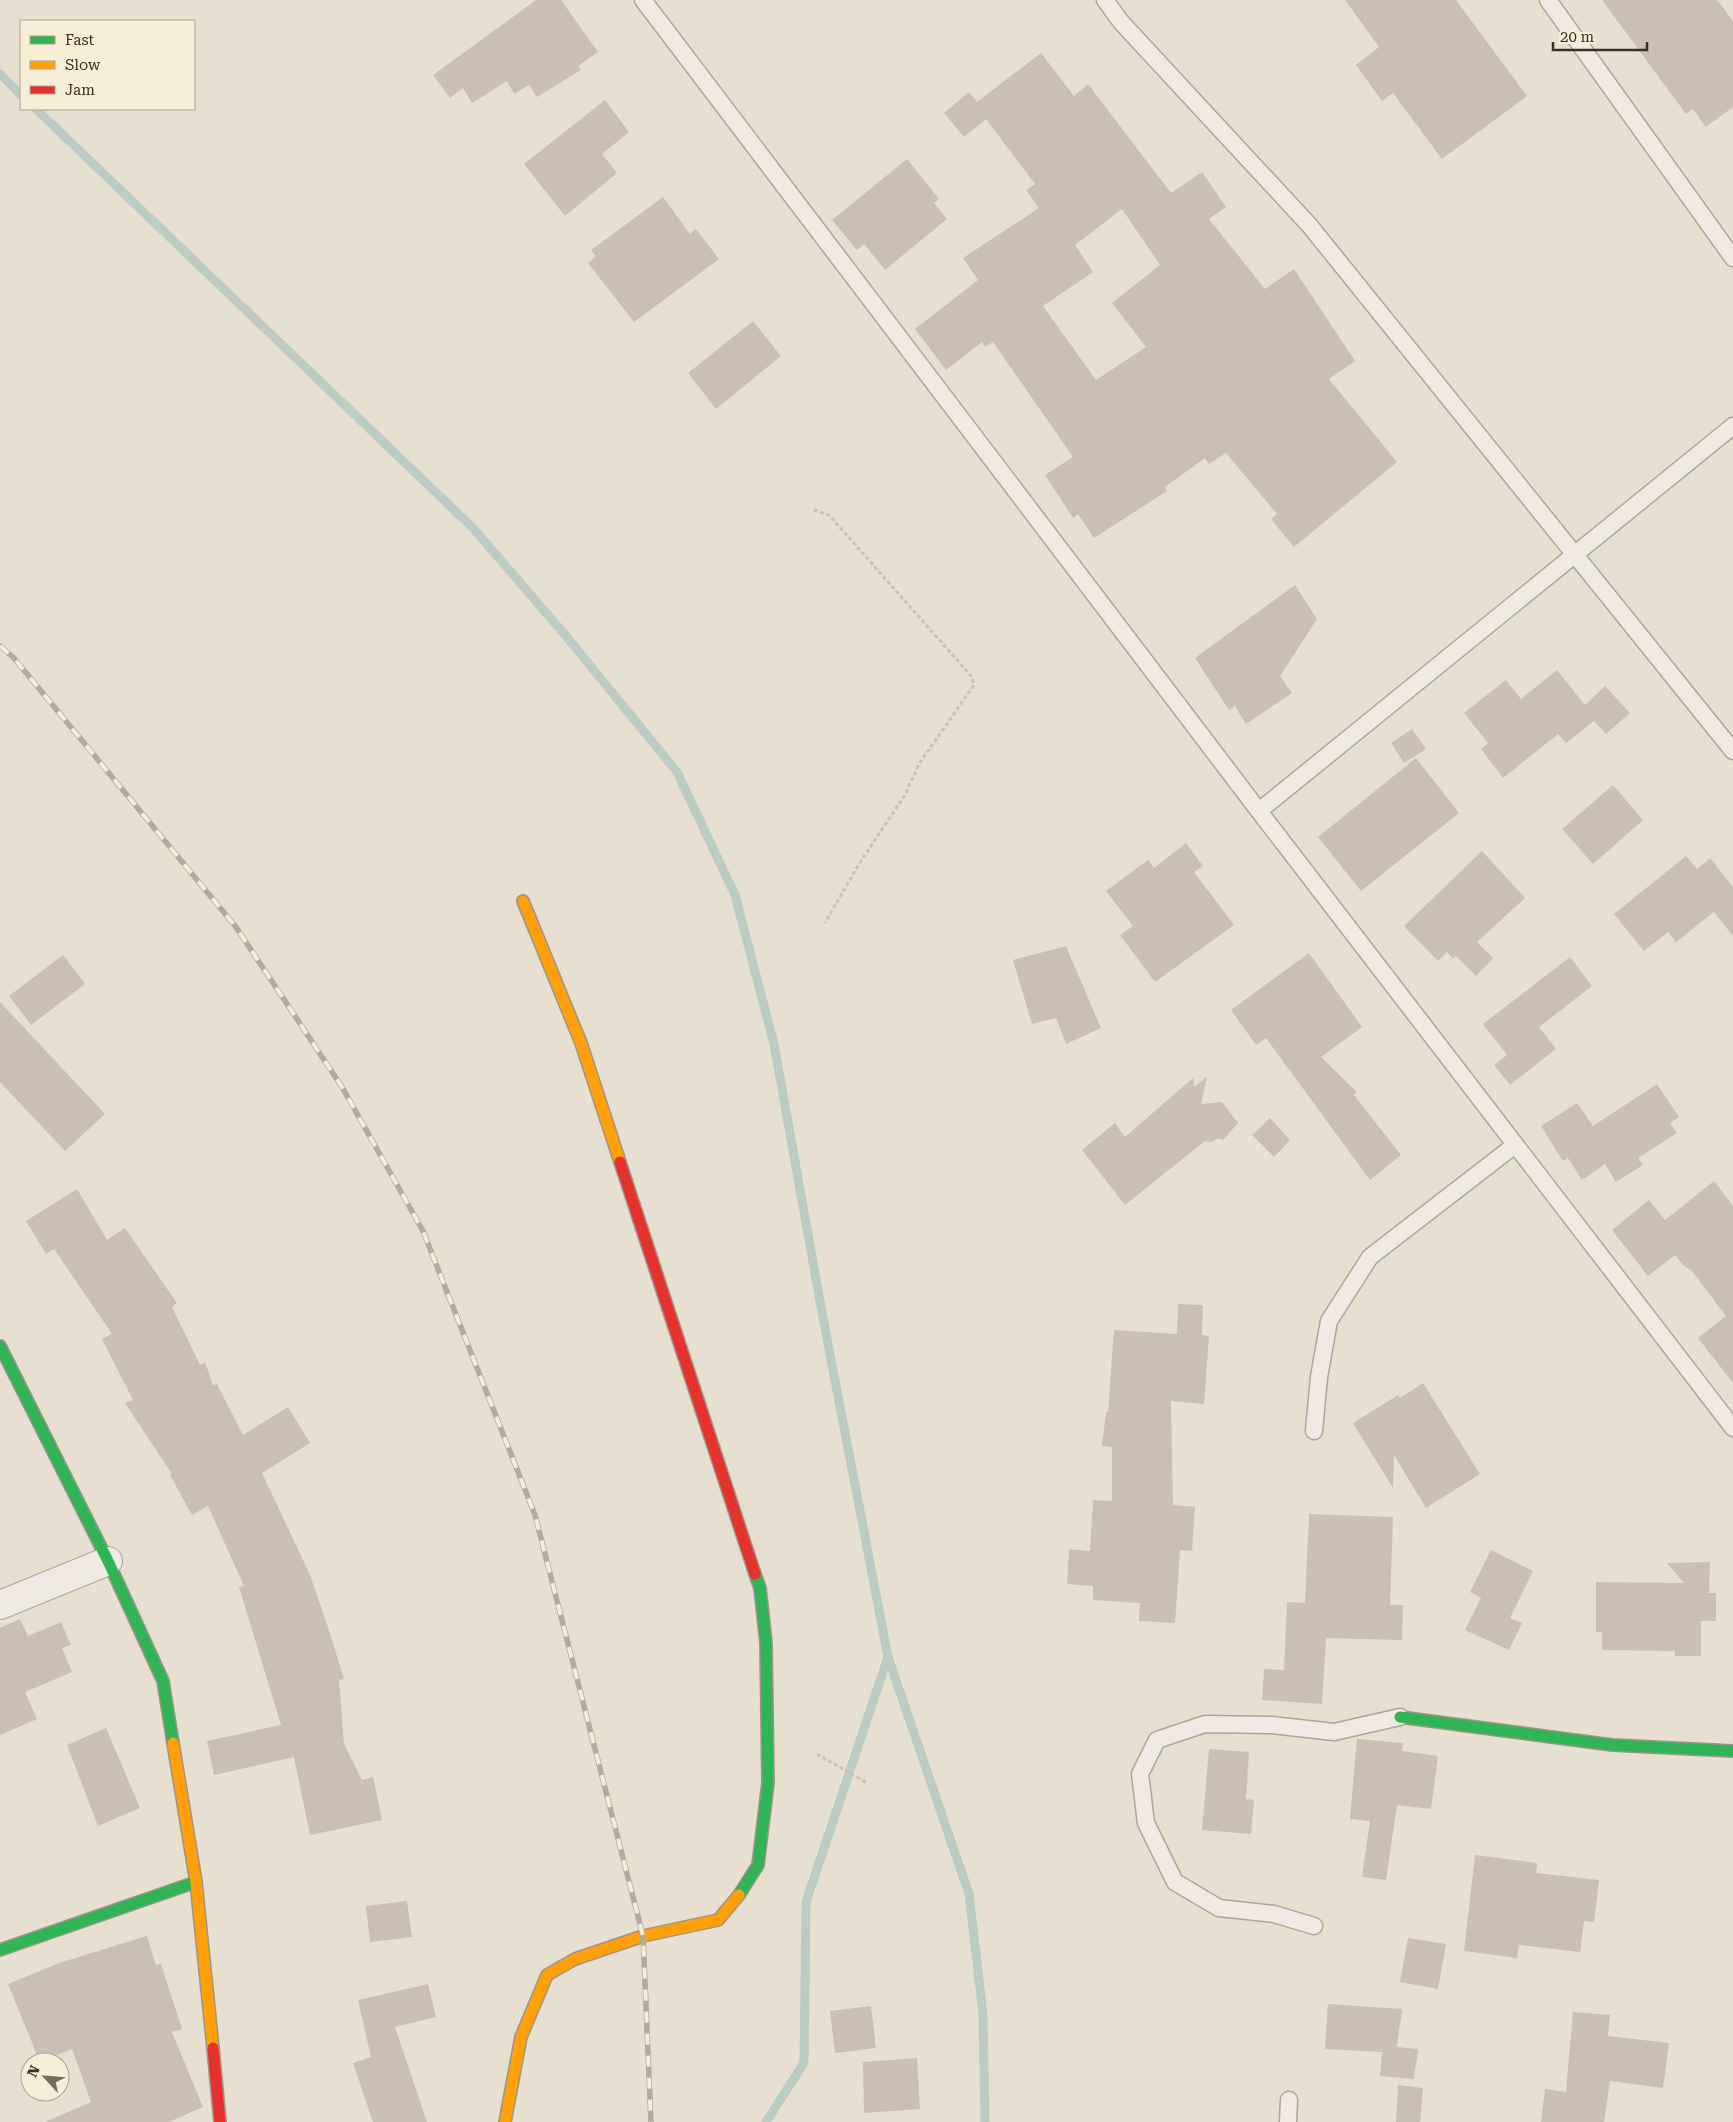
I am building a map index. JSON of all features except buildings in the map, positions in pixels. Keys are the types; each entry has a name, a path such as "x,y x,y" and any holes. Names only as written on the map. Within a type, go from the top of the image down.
{"street":[{"path":"505,2122 521,2037 525,2023 547,1975 575,1959 643,1936 718,1920 738,1896 758,1865 768,1783 766,1643 760,1588 581,1043 523,901"},
{"path":"0,1346 108,1561 163,1681 196,1882 220,2122"},
{"path":"0,1605 108,1561"},
{"path":"1400,1717 1612,1745 1733,1751"},
{"path":"0,1950 196,1882"}],"lane":[{"path":"643,0 1259,811 1733,1428"},
{"path":"1105,0 1121,22 1310,226 1733,751"},
{"path":"1548,0 1733,258"},
{"path":"1259,811 1390,707 1575,553 1733,426"},
{"path":"1314,1432 1319,1378 1329,1320 1370,1256 1515,1145"},
{"path":"1314,1926 1274,1914 1219,1908 1175,1882 1146,1823 1140,1774 1157,1740 1205,1724 1272,1725 1334,1732 1400,1717"},
{"path":"1288,2122 1289,2100"}],"path":[{"path":"814,510 829,515 972,677 974,685 919,764 905,795 859,864 825,923"},
{"path":"817,1754 867,1783"}],"waterway":[{"path":"0,74 20,94"},
{"path":"37,110 473,528 566,636 677,772 735,895 774,1044 821,1307 888,1657 969,1894 983,2014 985,2122"},
{"path":"766,2122 804,2063 806,1902 888,1657"}],"railway":[{"path":"0,646 13,657 236,927 342,1087 423,1231 535,1515 643,1936 651,2122"}],"traffic: fast":[{"path":"0,1346 108,1561 163,1681 173,1743"},
{"path":"739,1895 758,1865 768,1783 766,1643 760,1588 755,1574"},
{"path":"1400,1717 1612,1745 1733,1751"},
{"path":"0,1950 196,1882"}],"traffic: slow":[{"path":"523,901 581,1043 620,1162"},
{"path":"173,1743 196,1882 213,2048"},
{"path":"505,2122 521,2037 547,1975 575,1959 643,1936 718,1920 739,1895"}],"traffic: jam":[{"path":"620,1162 755,1574"},
{"path":"213,2048 220,2122"}]}
